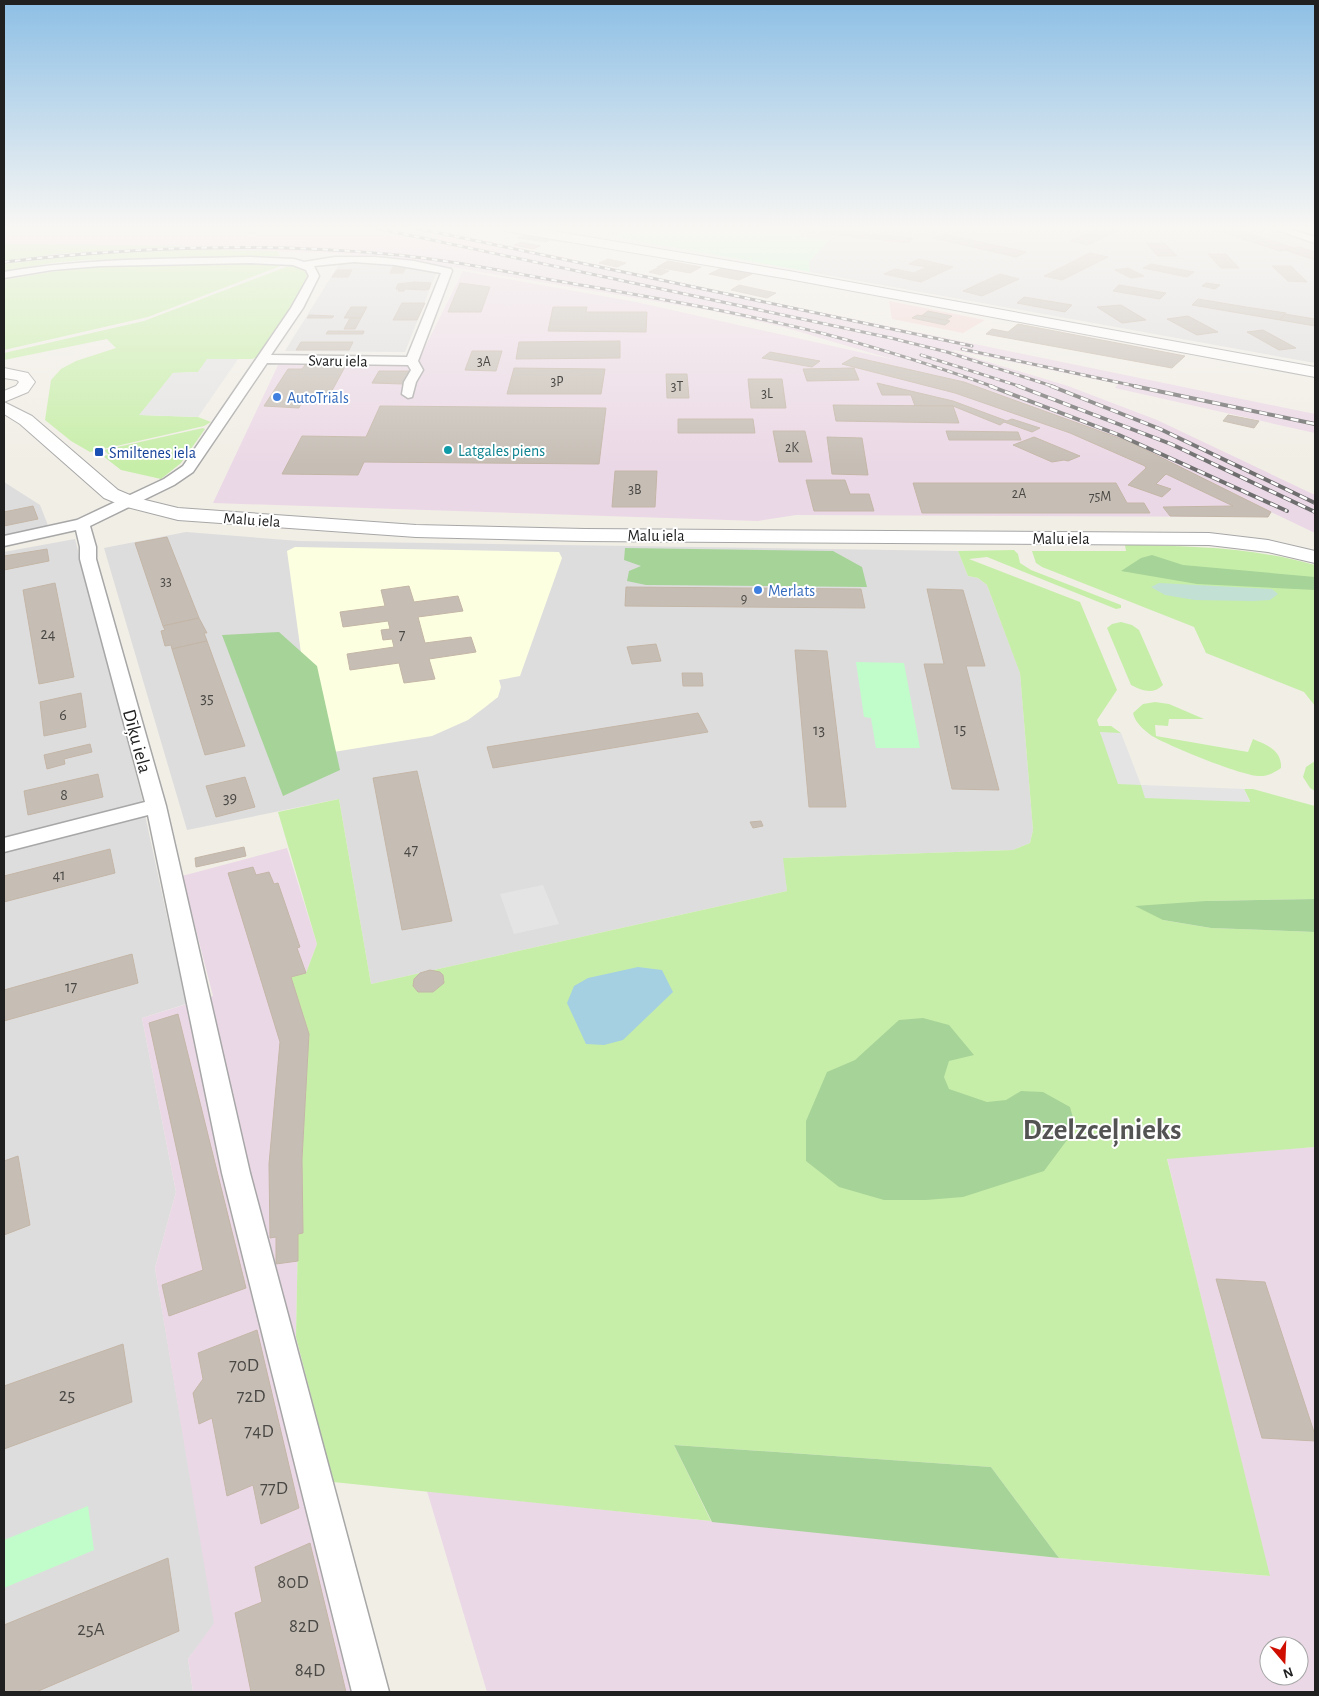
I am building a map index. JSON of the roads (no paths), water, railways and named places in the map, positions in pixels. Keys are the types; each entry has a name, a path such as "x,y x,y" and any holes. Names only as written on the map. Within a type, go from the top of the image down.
{"street":[{"path":"4,541 82,524 169,482 188,469 264,359 297,306"},
{"path":"408,394 410,382 417,370 412,361 433,306"},
{"path":"952,306 1315,372"},
{"name":"Svaru iela","path":"264,359 412,361"},
{"path":"4,372 26,378 26,386 9,395 30,425"},
{"path":"4,407 30,425 111,494 130,502"},
{"path":"4,421 30,425"},
{"name":"Malu iela","path":"130,502 178,514 416,531 585,535 1210,539 1268,546 1315,557"},
{"name":"Dīķu iela","path":"82,524 88,547 88,559 156,806 236,1173 371,1692"},
{"path":"4,845 156,806"}],"water":[{"path":"638,967 662,970 673,992 623,1040 604,1045 586,1044 567,1003 574,986 588,978"}],"railway":[{"path":"696,306 825,334 931,365 994,387"},
{"path":"742,306 947,352 1055,387"},
{"path":"784,306 972,346"},
{"path":"962,349 1140,387"},
{"path":"921,355 1022,387"},
{"path":"990,386 1119,435 1287,511"},
{"path":"1018,386 1171,444 1315,512"},
{"path":"1051,386 1160,429 1315,503"},
{"path":"1134,386 1315,424"}],"place":[{"name":"AutoTriāls","path":"277,397"},
{"name":"Latgales piens","path":"448,450"},
{"name":"Smiltenes iela","path":"99,452"},
{"name":"Merlats","path":"758,590"}],"district":[{"name":"Dzelzceļnieks","path":"1102,1129"}]}
